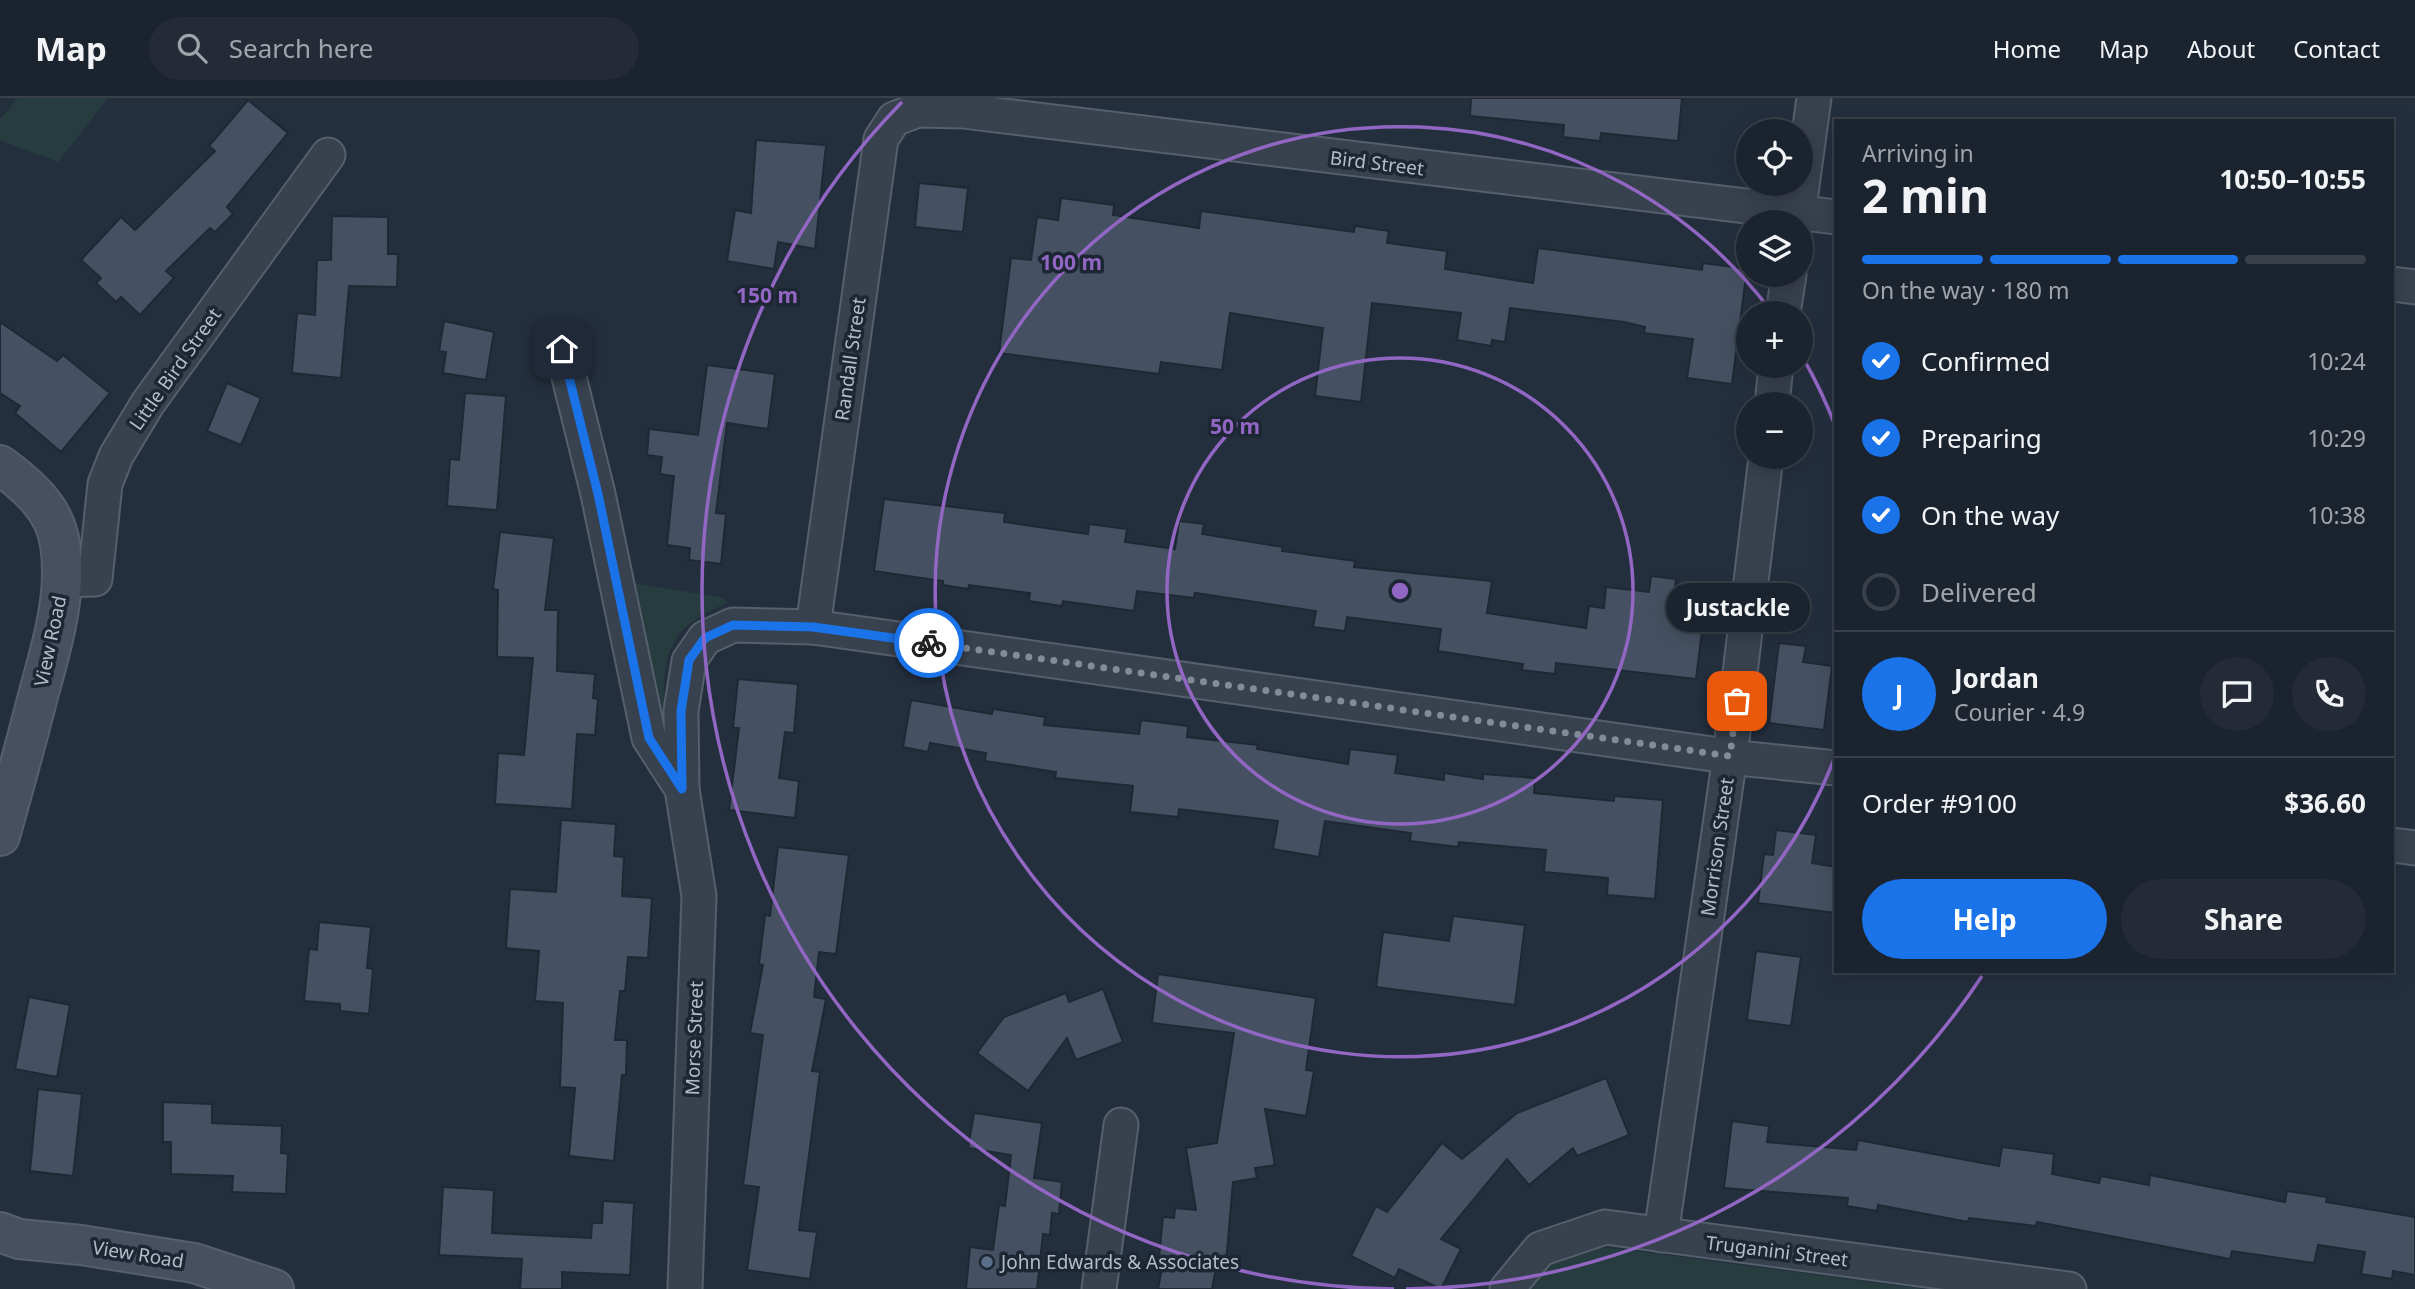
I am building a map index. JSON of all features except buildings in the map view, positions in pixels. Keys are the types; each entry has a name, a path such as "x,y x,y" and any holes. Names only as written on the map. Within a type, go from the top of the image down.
{"street":[{"path":"1799,210 1814,98"},
{"name":"Bird Street","path":"918,110 1061,111 1743,210"},
{"name":"Randall Street","path":"813,627 881,139 894,119 918,110"},
{"name":"Little Bird Street","path":"62,580 95,579 105,484 116,456 148,403 328,155"},
{"name":"Bird Street","path":"1813,218 1834,218"},
{"path":"2394,284 2415,287"},
{"name":"Morse Street","path":"562,349 598,494 649,738 682,789"},
{"name":"View Road","path":"0,465 31,488 46,508 60,542 62,580 56,630 0,836"},
{"name":"Morrison Street","path":"1661,1235 1730,756 1765,469"},
{"name":"Morse Street","path":"685,1289 699,896 682,789 681,711 689,660 705,638 733,625 813,627"},
{"path":"813,627 1730,756 1834,768"},
{"path":"2394,845 2415,848"},
{"path":"1099,1289 1121,1125"},
{"name":"Truganini Street","path":"1507,1289 1540,1249 1605,1227 2069,1289"},
{"name":"View Road","path":"0,1232 19,1239 81,1245 194,1263 274,1289"}],"green space":[{"path":"18,98 108,98 58,162 0,140 0,119"},
{"path":"633,583 725,598 726,604 689,625 670,650 664,683 665,724 657,725"},
{"path":"1600,1247 1924,1289 1529,1289 1551,1264"}],"way so far":[{"path":"929,643 1730,756 1737,701"}],"place":[{"name":"Justackle","path":"1737,701"},
{"name":"John Edwards & Associates","path":"987,1262"}],"route":[{"path":"562,349 598,494 649,738 682,789 681,711 689,660 705,638 733,625 813,627 929,643"}]}
